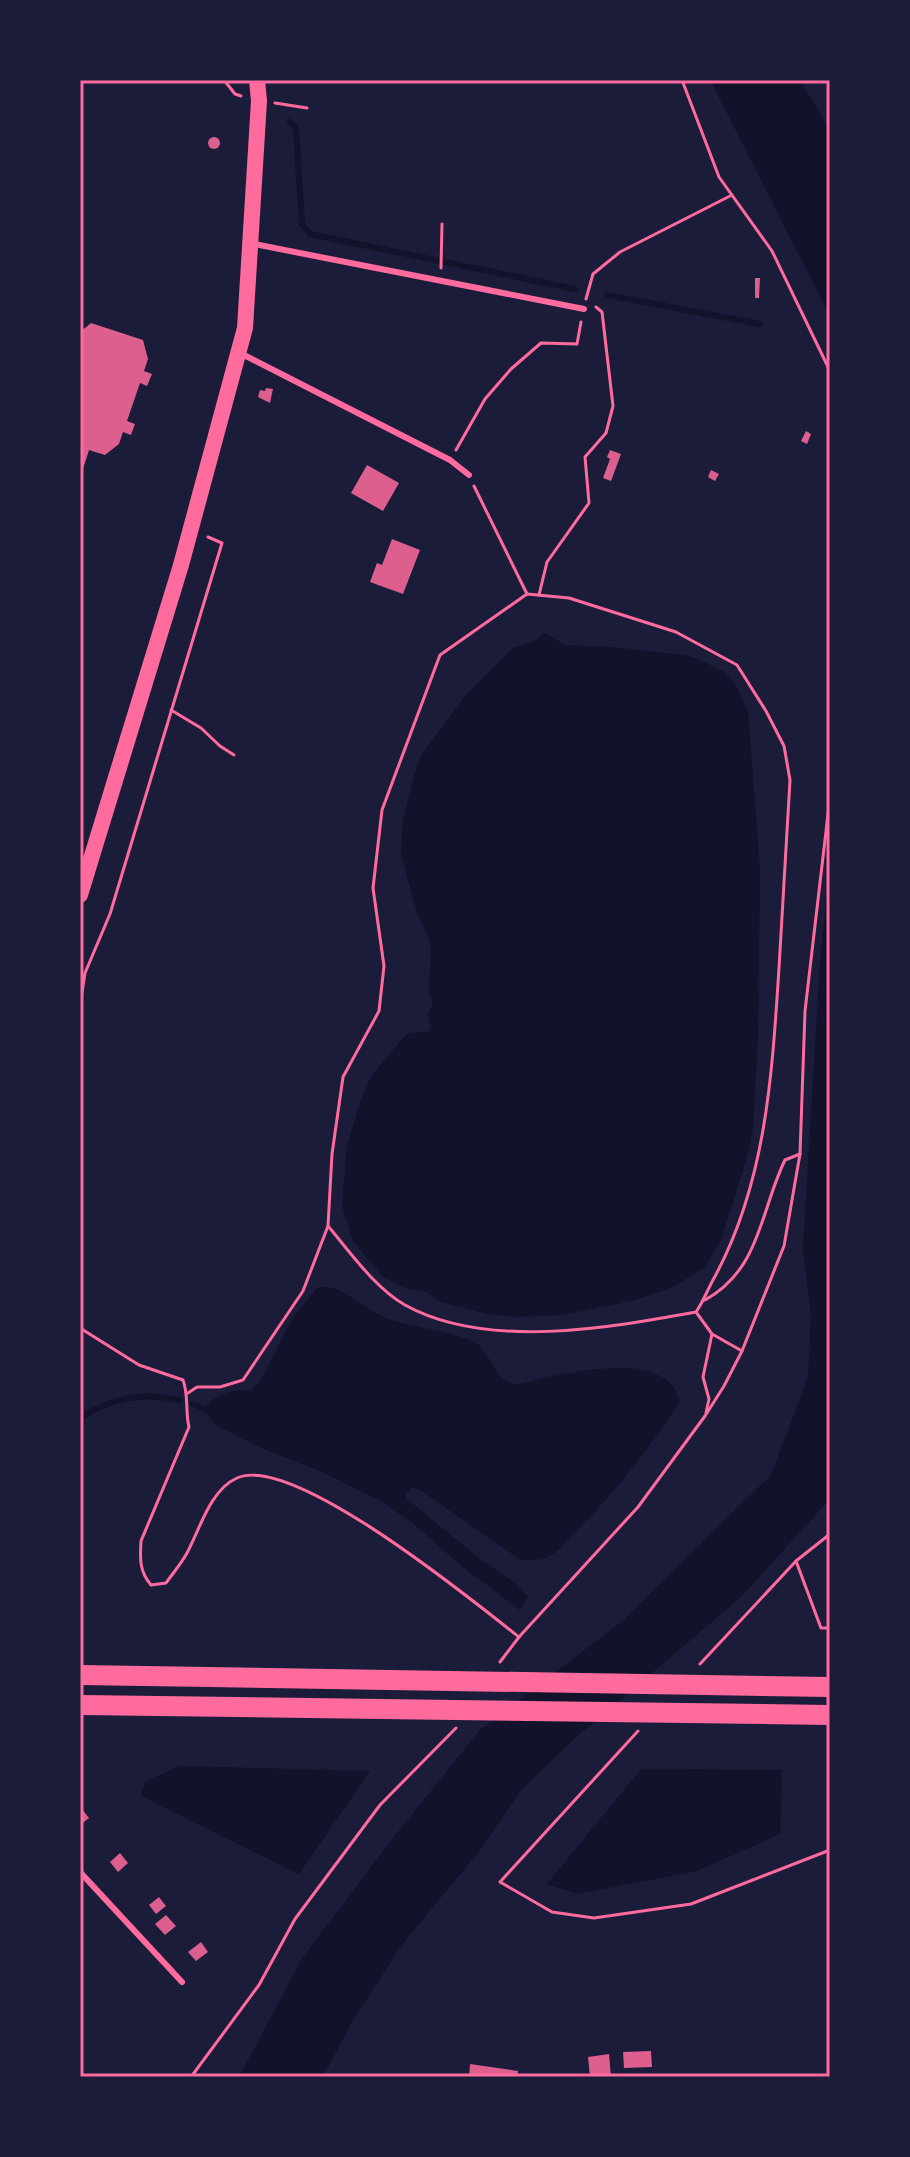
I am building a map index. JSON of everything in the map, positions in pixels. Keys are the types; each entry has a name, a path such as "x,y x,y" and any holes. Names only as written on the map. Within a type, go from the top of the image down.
{"highway":[{"path":"80,1675 830,1687"},
{"path":"80,1705 453,1717 830,1715"}],"main road":[{"path":"80,895 191,530 240,353 245,328 259,101 257,80"}],"lane":[{"path":"250,243 584,309"},
{"path":"240,353 450,460 469,475"},
{"path":"80,1872 182,1982"}],"path":[{"path":"682,80 719,177 772,251 829,369 830,377"},
{"path":"441,265 442,224"},
{"path":"539,595 547,562 589,503 585,457 606,433 613,406 602,312 586,299"},
{"path":"469,475 527,594"},
{"path":"80,1005 85,973 110,914 222,543 191,530"},
{"path":"188,1393 197,1387 220,1387 243,1380 303,1291 328,1226 332,1154 343,1077 379,1011 384,966 373,888 382,810 440,655 527,594 569,598 676,632 737,665 784,746 790,780 772,1073 760,1154 742,1217 705,1300 696,1312 613,1328 539,1332 445,1321 405,1305 379,1285 328,1226"},
{"path":"171,710 201,728 234,755"},
{"path":"495,1669 519,1637 638,1507 705,1416 742,1351 784,1246 800,1154 805,1011 830,797"},
{"path":"705,1300 735,1277 756,1243 785,1160 800,1154"},
{"path":"696,1312 712,1334 742,1351"},
{"path":"80,1328 139,1365 183,1380 188,1393 185,1412 189,1427 141,1541 143,1575 151,1585 166,1583 185,1556 220,1490 239,1477 261,1477 295,1484 348,1512 461,1591 519,1637"},
{"path":"705,1416 709,1399 703,1377 712,1334"},
{"path":"700,1664 796,1561 830,1534"},
{"path":"796,1561 821,1628 830,1628"},
{"path":"191,2077 259,1985 295,1919 380,1805 451,1736 453,1717"},
{"path":"648,1721 500,1882 552,1912 594,1918 691,1904 830,1850"}],"shaded area":[{"path":"710,80 800,80 830,130 830,316"},
{"path":"545,633 565,645 686,655 724,672 736,685 748,712 760,869 758,1035 749,1151 721,1240 705,1267 673,1287 635,1300 563,1315 514,1317 487,1314 441,1302 426,1292 405,1288 383,1277 353,1241 342,1205 347,1146 371,1077 409,1033 428,1032 431,1028 428,1015 433,1003 429,994 431,945 416,909 401,855 403,821 420,757 464,697 513,648 534,641"},
{"path":"830,860 830,1499 741,1597 573,1740 521,1790 481,1849 404,1942 353,2020 323,2077 239,2077 303,1957 480,1730 620,1623 771,1475 808,1377 811,1315 803,1249 820,961"},
{"path":"322,1287 347,1294 386,1318 474,1342 509,1382 520,1384 575,1372 624,1368 653,1373 676,1390 679,1404 643,1454 591,1516 561,1548 546,1558 519,1559 419,1489 412,1488 406,1494 407,1499 480,1559 518,1585 528,1597 520,1610 381,1501 215,1425 204,1409 213,1399 225,1393 251,1391 260,1381 291,1321 316,1289"},
{"path":"179,1766 370,1771 299,1874 141,1796 145,1782"},
{"path":"641,1769 782,1770 780,1834 697,1871 577,1894 547,1884"}],"building":[{"path":"214,137 220,143 214,149 208,143"},
{"path":"755,278 760,278 759,298 755,298"},
{"path":"91,323 143,340 148,359 144,371 152,374 147,386 140,383 127,421 135,424 131,435 123,432 119,444 105,455 89,450 83,469 80,467 80,332"},
{"path":"266,388 273,389 270,403 258,397 260,390 265,391"},
{"path":"806,431 811,434 807,444 801,441"},
{"path":"610,450 621,454 611,481 603,478"},
{"path":"367,465 399,483 383,511 351,493"},
{"path":"711,470 719,474 715,481 708,477"},
{"path":"392,539 420,550 403,594 370,582 377,563 382,565"},
{"path":"82,1809 89,1818 80,1825 80,1811"},
{"path":"120,1853 128,1863 118,1872 110,1862"},
{"path":"159,1897 166,1906 156,1914 149,1905"},
{"path":"166,1915 176,1926 165,1935 155,1924"},
{"path":"201,1942 208,1952 196,1961 188,1952"},
{"path":"651,2051 652,2067 624,2068 623,2052"},
{"path":"609,2054 611,2077 590,2077 588,2057"},
{"path":"470,2064 518,2071 517,2077 469,2077"}],"waterway":[{"path":"290,122 296,129 302,224 310,234 575,289"},
{"path":"607,295 760,324"},
{"path":"80,1418 104,1405 128,1398 153,1396 180,1400"},
{"path":"193,1404 211,1412"}]}
